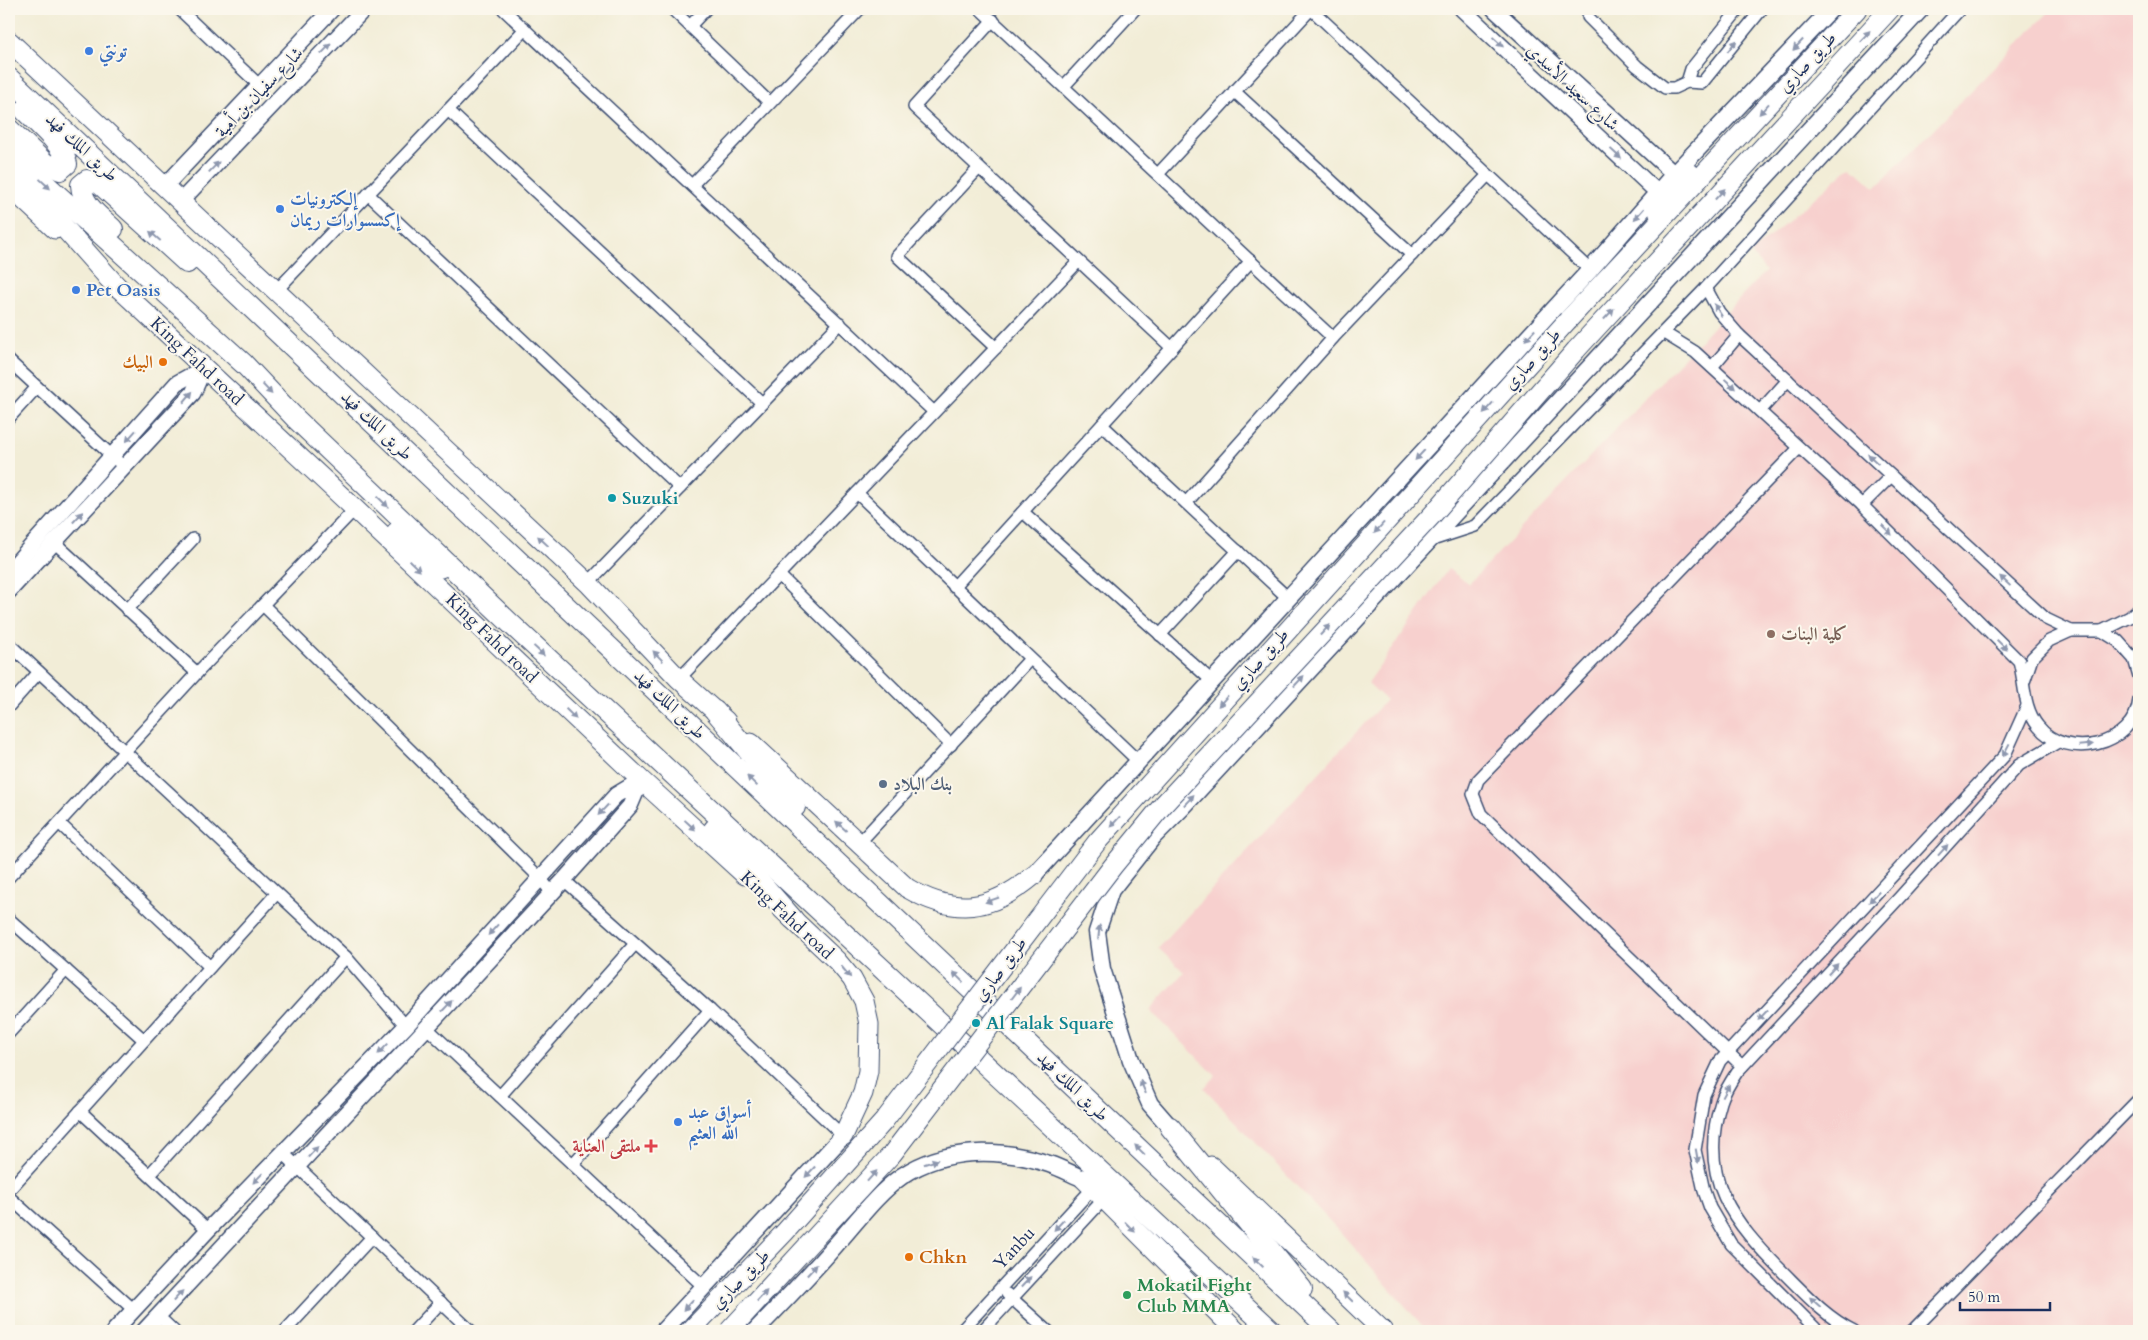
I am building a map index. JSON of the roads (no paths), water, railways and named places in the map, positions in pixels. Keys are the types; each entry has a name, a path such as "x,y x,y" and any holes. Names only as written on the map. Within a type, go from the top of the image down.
{"highway":[{"name":"طريق الملك فهد","path":"9,78 1331,1331"},
{"path":"9,95 48,134 66,156 67,164 60,170 45,163 9,129"},
{"path":"9,151 244,364"},
{"path":"9,166 117,287"},
{"path":"340,390 286,350 148,230 100,184 87,180 81,185 82,195 87,204 211,324 244,364 296,419 641,747 1272,1331"},
{"path":"714,711 856,880"},
{"path":"641,747 793,919"},
{"path":"1170,1126 1336,1331"}],"main road":[{"path":"1033,876 1590,270 1674,174 1831,9"},
{"name":"طريق صاري","path":"690,1331 785,1232 884,1121 1097,842 1568,320 1857,9"},
{"name":"طريق صاري","path":"729,1331 892,1154 1113,866 1163,806 1433,514 1576,350 1890,9"},
{"path":"1383,1331 1170,1126 1150,1104 1131,1060 1102,969 1097,932 1111,890 1153,837 1921,9"},
{"name":"طريق الملك فهد","path":"9,41 588,583 679,678 860,842 907,888 926,899 951,906 977,906 1005,896 1033,876"},
{"path":"1568,320 1781,62"},
{"name":"King Fahd road","path":"9,186 282,440 641,780 837,961 852,980 864,1000 870,1024 870,1049 863,1093 843,1136"},
{"path":"282,440 511,624"},
{"path":"663,1331 843,1136"},
{"path":"755,1331 832,1249 869,1206 901,1177 926,1163 949,1156 987,1152 1048,1164 1093,1189 1236,1331"}],"street":[{"path":"179,9 260,85"},
{"name":"شارع سفيان بن أمية","path":"164,187 332,9"},
{"name":"شارع سفيان بن أمية","path":"180,202 364,9"},
{"path":"503,9 934,412"},
{"path":"672,9 769,102"},
{"path":"690,26 706,9"},
{"path":"692,185 769,102 860,9"},
{"path":"980,9 1333,338"},
{"path":"1064,86 1135,9"},
{"path":"1158,174 1311,9 1590,270"},
{"name":"شارع سعيد الأسدي","path":"1462,9 1658,193"},
{"name":"شارع سعيد الأسدي","path":"1494,9 1674,174"},
{"path":"1688,82 1691,68 1739,9"},
{"path":"1588,17 1637,66 1666,88 1674,88 1688,82 1702,83 1762,9"},
{"path":"1428,542 1475,526 1664,333 1960,9"},
{"path":"993,20 914,107 1172,348"},
{"path":"276,291 525,29"},
{"path":"1234,92 1412,255"},
{"path":"448,110 762,404"},
{"path":"1638,174 1654,156"},
{"path":"978,168 897,256 996,348"},
{"path":"1186,503 1333,338 1488,175"},
{"path":"368,194 680,488"},
{"path":"954,587 1251,261"},
{"path":"679,678 1078,262"},
{"path":"1706,288 1719,312 1739,335 2046,619 2071,631"},
{"path":"588,583 840,323"},
{"path":"1664,333 1695,352 1862,505 2019,661 2024,682 2026,706 2038,727 2058,742 2082,747 2106,742 2126,728 2138,707 2139,700"},
{"path":"1712,367 1739,335"},
{"path":"9,361 124,467"},
{"path":"9,571 177,383 204,368"},
{"path":"9,591 193,393 204,368"},
{"path":"1760,411 1788,380"},
{"path":"9,418 37,387"},
{"path":"1102,425 1288,598"},
{"path":"1742,1066 1481,814 1472,794 1478,780 1800,448"},
{"path":"1862,505 1891,476"},
{"path":"857,493 1138,761"},
{"path":"9,877 196,673 355,509"},
{"path":"1023,512 1212,681"},
{"path":"127,610 193,539"},
{"path":"54,542 196,673"},
{"path":"1160,635 1238,551"},
{"path":"779,575 951,745"},
{"path":"262,604 540,878 552,893"},
{"path":"2024,682 2032,658 2049,640 2071,631 2102,631 2130,617 2139,608"},
{"path":"2102,631 2137,655 2139,676"},
{"path":"9,644 346,958 406,1026"},
{"path":"860,842 1030,659"},
{"path":"9,706 39,672"},
{"path":"1818,1331 1731,1244 1710,1208 1704,1191 1695,1150 1704,1095 1720,1061 2005,755 2026,706"},
{"path":"1854,1331 1832,1318 1759,1248 1741,1228 1724,1199 1713,1160 1715,1125 1722,1100 1742,1066 1903,894 2019,765 2058,742"},
{"path":"114,1331 208,1230 406,1026 616,795 641,780"},
{"path":"144,1331 298,1168 564,880 630,806 641,780"},
{"path":"59,823 210,967"},
{"path":"564,880 710,1010 843,1136"},
{"path":"1888,882 1903,894"},
{"path":"9,1190 277,893"},
{"path":"9,919 144,1040"},
{"path":"500,1096 635,944"},
{"path":"149,1175 346,958"},
{"path":"9,1033 66,970"},
{"path":"573,1164 710,1010"},
{"path":"427,1028 704,1287"},
{"path":"1912,1331 2139,1099"},
{"path":"80,1111 208,1230"},
{"path":"283,1153 472,1331"},
{"name":"Yanbu","path":"961,1331 1093,1189"},
{"name":"Yanbu","path":"982,1331 1012,1298 1093,1189"},
{"path":"9,1196 134,1310"},
{"path":"285,1331 372,1237"},
{"path":"1001,1288 1048,1331"},
{"path":"414,1331 441,1302"},
{"path":"158,1316 174,1331"}],"place":[{"name":"تونتي","path":"89,51"},
{"name":"إلكترونيات إكسسوارات ريمان","path":"280,209"},
{"name":"Pet Oasis","path":"76,290"},
{"name":"البيك","path":"163,362"},
{"name":"Suzuki","path":"612,498"},
{"name":"كلية البنات","path":"1771,634"},
{"name":"بنك البلاد","path":"883,784"},
{"name":"Al Falak Square","path":"976,1023"},
{"name":"أسواق عبد الله العثيم","path":"678,1122"},
{"name":"ملتقى العناية","path":"651,1146"},
{"name":"Chkn","path":"909,1257"},
{"name":"Mokatil Fight Club MMA","path":"1127,1295"}]}
